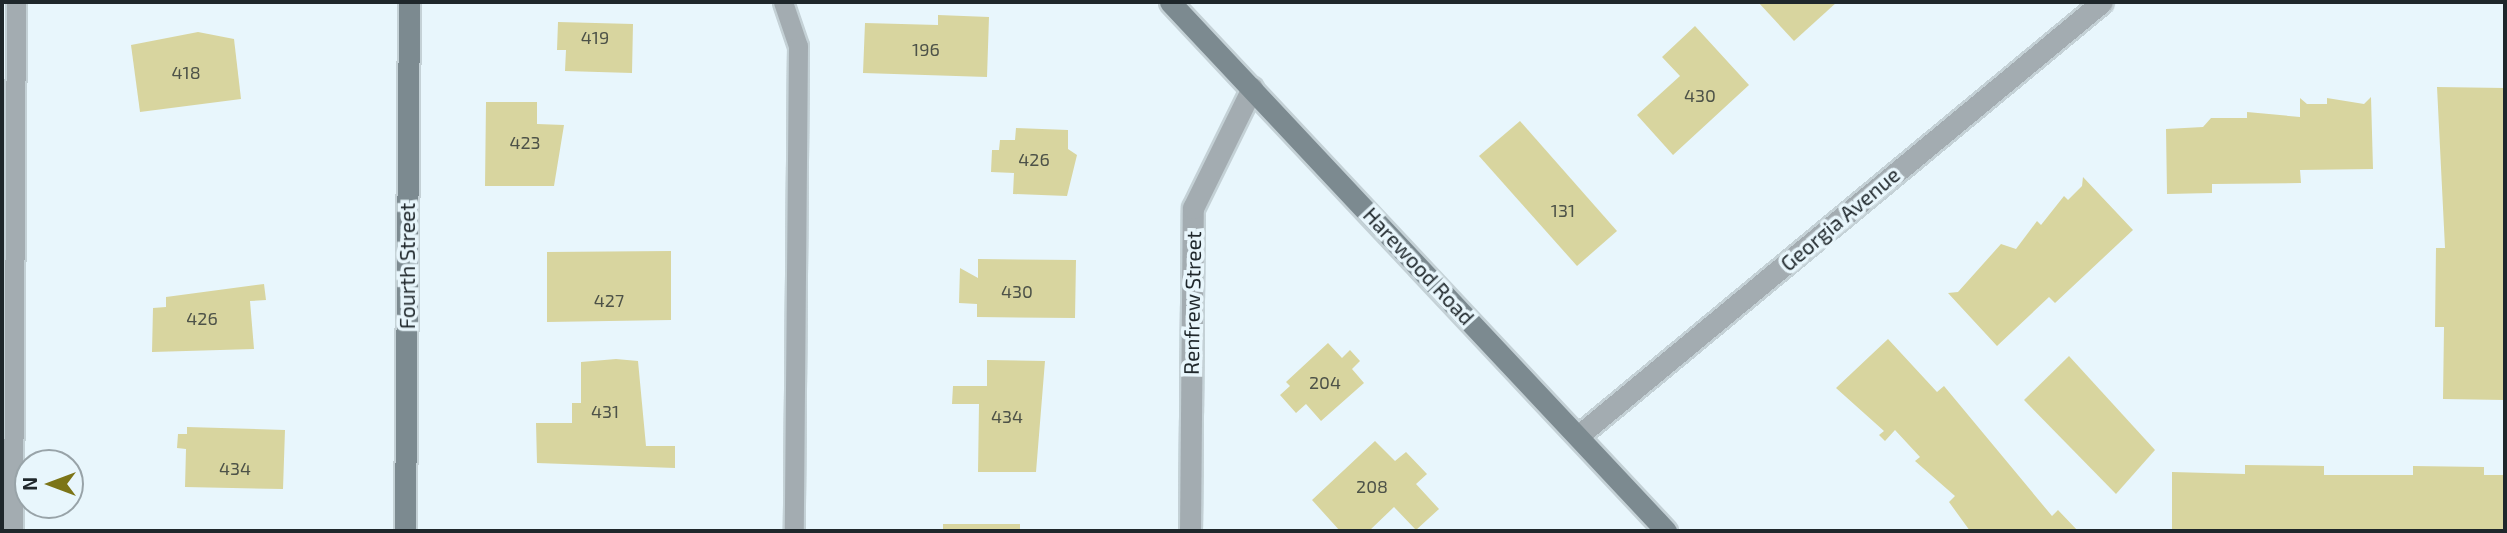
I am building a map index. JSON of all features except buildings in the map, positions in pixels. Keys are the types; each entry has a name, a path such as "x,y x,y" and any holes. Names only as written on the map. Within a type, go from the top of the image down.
{"street":[{"name":"Fourth Street","path":"405,531 408,2"},
{"name":"Harewood Road","path":"1170,2 1666,531"},
{"name":"Georgia Avenue","path":"1578,436 2102,2"},
{"name":"Renfrew Street","path":"1190,531 1193,208 1252,88"}],"lane":[{"path":"13,531 16,2"},
{"path":"783,2 798,46 794,531"}]}
